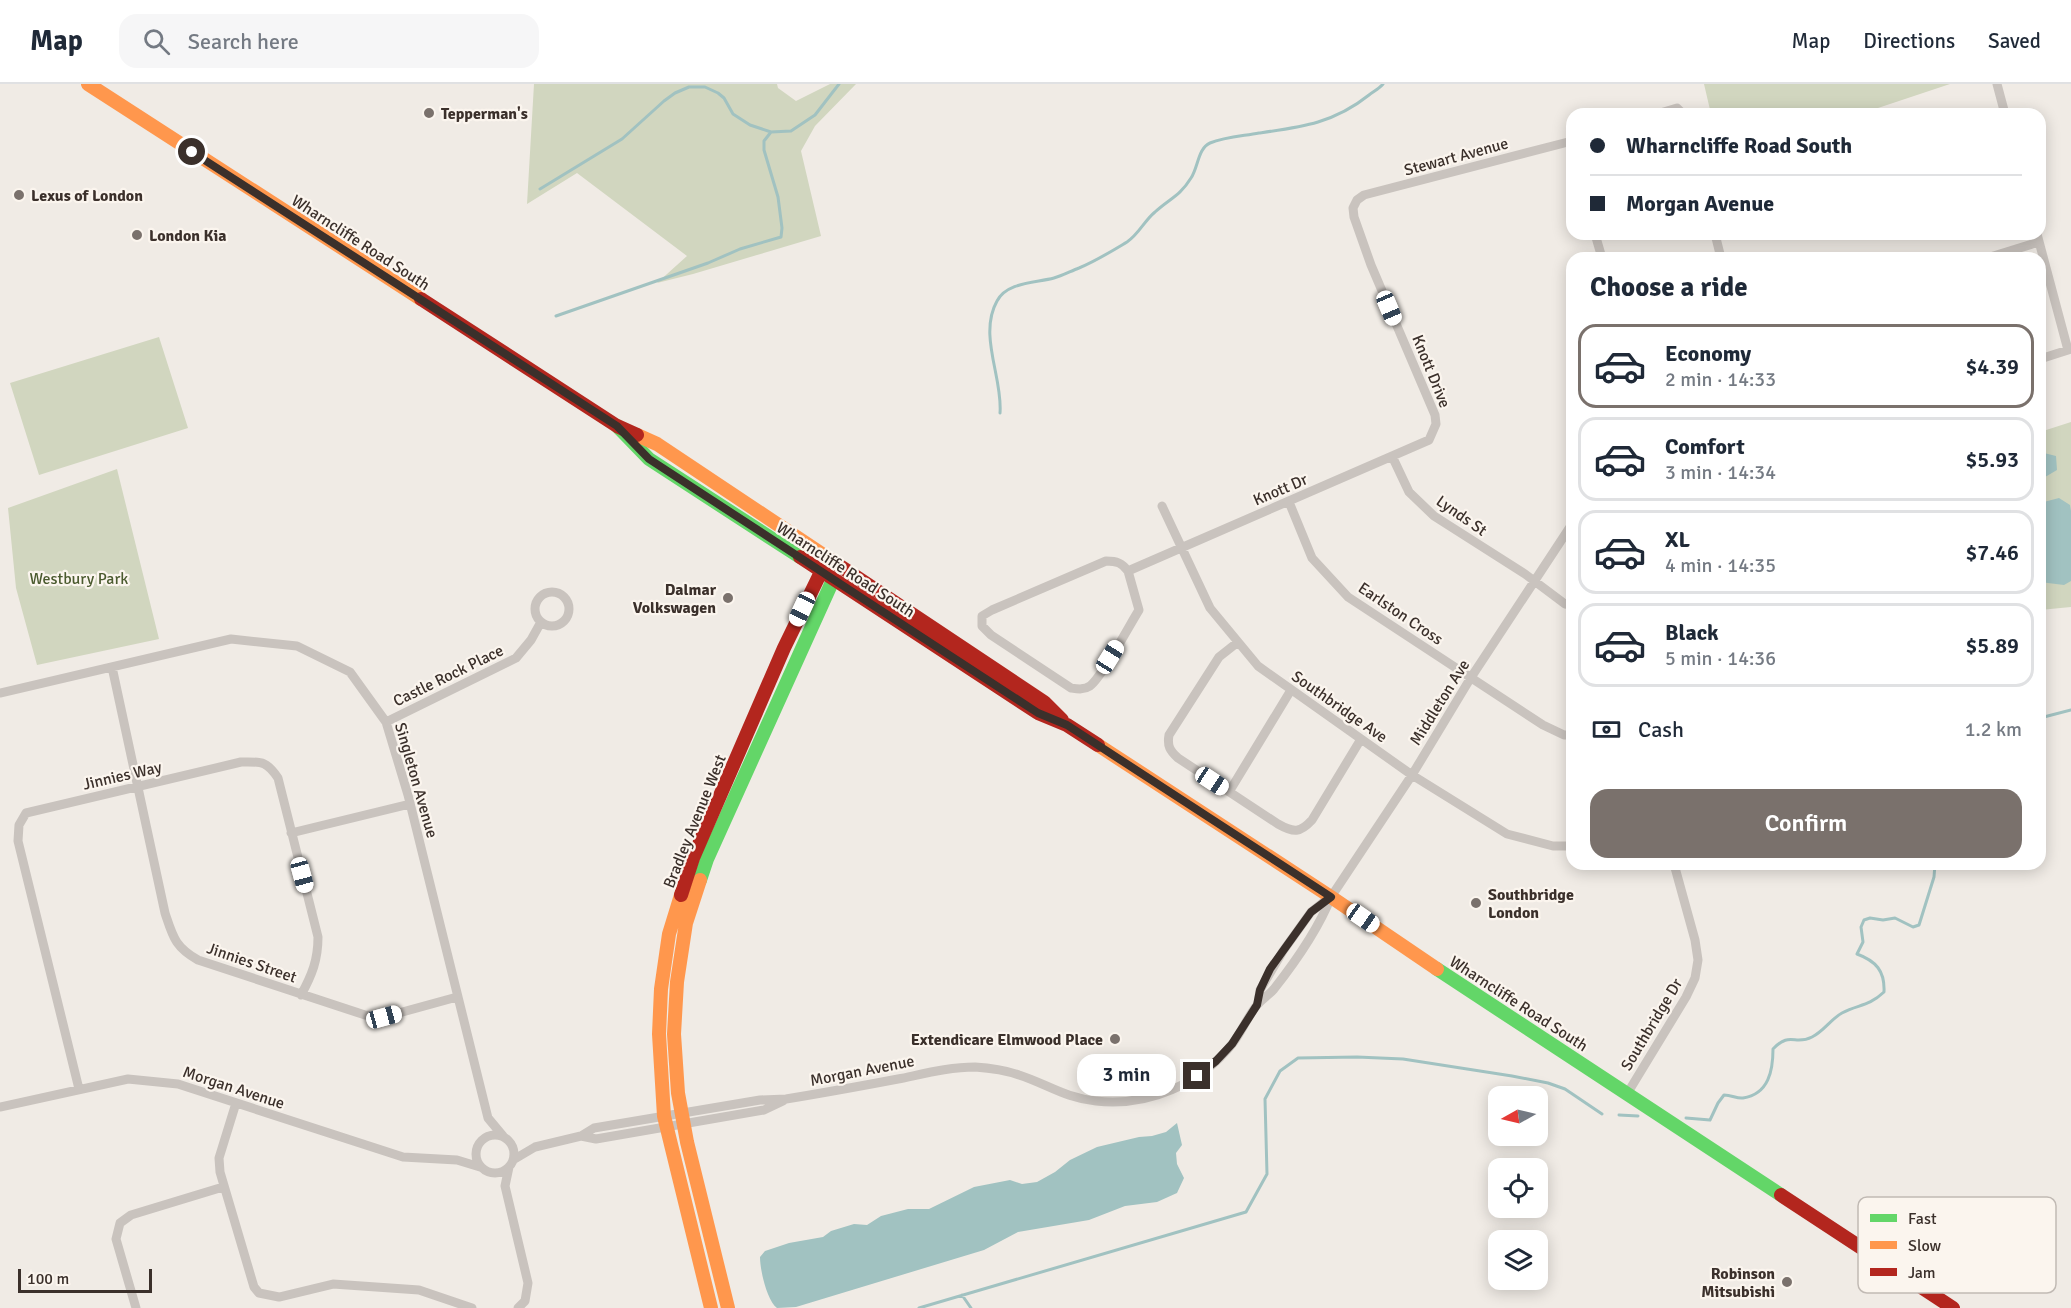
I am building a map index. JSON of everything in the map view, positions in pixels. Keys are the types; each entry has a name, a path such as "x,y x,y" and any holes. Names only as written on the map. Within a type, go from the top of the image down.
{"main road":[{"name":"Wharncliffe Road South","path":"88,84 617,426 657,444 1044,702 1067,725"},
{"name":"Wharncliffe Road South","path":"617,426 649,459 820,572 1038,713 1067,725 1858,1246"},
{"name":"Bradley Avenue West","path":"711,1308 665,1121 659,1034 661,988 669,934 693,858 784,648 820,572"},
{"name":"Bradley Avenue West","path":"728,1308 678,1093 674,1034 676,982 686,923 706,859 833,580"},
{"name":"Wharncliffe Road South","path":"1930,1293 1953,1308"}],"street":[{"path":"1997,84 2003,108"},
{"name":"Stewart Avenue","path":"1353,208 1357,200 1364,195 1566,144"},
{"name":"Knott Drive","path":"1353,208 1367,254 1435,415 1436,424 1429,440 1392,456"},
{"path":"2002,252 2033,240"},
{"path":"2046,267 2069,350 2046,357"},
{"name":"Knott Dr","path":"1128,571 1392,456"},
{"name":"Lynds St","path":"1392,456 1410,492 1434,516 1534,580 1566,604"},
{"name":"Earlston Cross","path":"1289,502 1312,558 1348,597 1543,725 1566,735"},
{"name":"Southbridge Ave","path":"1162,506 1210,608 1258,666 1412,775 1507,834 1553,846 1566,846"},
{"name":"Middleton Ave","path":"1331,897 1412,775 1470,678 1566,533"},
{"path":"1106,561 1116,561 1128,571 1139,610 1101,673 1090,686 1082,689 1071,688 991,635 982,626 982,616 992,610 1106,561"},
{"name":"Castle Rock Place","path":"386,722 516,658 531,640 541,622"},
{"name":"Singleton Avenue","path":"0,693 231,639 297,646 350,672 386,722 410,804 488,1118 506,1138"},
{"path":"1238,642 1219,657 1169,735 1170,751 1178,758 1287,829 1297,831 1312,820 1361,739"},
{"name":"Jinnies Street","path":"112,667 165,913 175,943 198,960 365,1015 384,1017 457,997"},
{"path":"1229,792 1291,690"},
{"name":"Jinnies Way","path":"79,1089 18,841 19,825 26,813 241,762 262,762 271,768 278,778 318,937 318,954 313,973 301,995"},
{"path":"291,833 410,804"},
{"name":"Southbridge Dr","path":"1627,1094 1686,998 1695,978 1698,960 1695,940 1676,870"},
{"name":"Morgan Avenue","path":"1257,1005 1260,990 1270,969 1289,941 1311,912 1331,897"},
{"name":"Morgan Avenue","path":"511,1164 535,1147 581,1136 594,1128 764,1110 786,1100 946,1070 975,1067 1022,1075 1052,1090 1085,1100 1120,1102 1144,1099 1177,1088 1207,1069 1232,1044 1257,1005 1272,992 1284,975 1322,918 1331,897"},
{"name":"Morgan Avenue","path":"0,1107 128,1079 153,1080 178,1084 403,1157 457,1160 480,1167"},
{"path":"236,1103 219,1158 223,1187 254,1287 259,1293 268,1296 289,1296 333,1284 418,1290 472,1308"},
{"path":"488,1118 475,1157 480,1167 504,1186"},
{"path":"457,1160 488,1136 506,1138 514,1150 504,1186 528,1283 525,1301 518,1308"},
{"name":"Morgan Avenue","path":"506,1138 535,1147"},
{"path":"490,1173 498,1173 511,1164"},
{"path":"136,1308 116,1239 120,1223 131,1215 223,1187"}],"green space":[{"path":"534,84 777,84 778,88 796,101 830,84 856,84 815,126 801,151 821,236 657,283 687,256 577,173 527,204"},
{"path":"1704,84 1950,84 1878,108 1710,108"},
{"path":"159,337 188,428 39,475 10,383"},
{"path":"2071,422 2071,607 2046,609 2046,430"},
{"name":"Westbury Park","path":"117,469 159,639 37,665 16,588 8,508"}],"water":[{"path":"2046,454 2056,456 2057,470 2046,476"},
{"path":"2059,498 2070,505 2071,581 2064,585 2046,583 2046,501"},
{"path":"1177,1123 1182,1145 1176,1153 1177,1164 1184,1178 1177,1193 1157,1202 1125,1206 1089,1220 1018,1232 984,1250 796,1307 777,1308 767,1292 760,1257 765,1251 789,1243 823,1237 831,1231 854,1224 867,1225 881,1216 908,1209 929,1209 974,1187 1010,1180 1022,1184 1037,1182 1070,1160 1097,1147 1166,1132"}],"waterway":[{"path":"540,189 622,139 664,101 689,87 705,87 718,93 724,98 733,114 750,125 771,132 791,131 815,115 839,84"},
{"path":"1000,413 990,328 997,301 1007,290 1063,275 1127,242 1151,216 1183,189 1193,174 1203,149 1210,143 1330,118 1356,104 1383,84"},
{"path":"556,316 708,263 740,249 781,237 778,197 764,150 764,141 771,132"},
{"path":"2046,716 2071,710"},
{"path":"1686,1118 1710,1120 1724,1095 1743,1098 1759,1092 1768,1080 1773,1049 1779,1044 1788,1040 1812,1037 1834,1018 1868,1003 1884,992 1883,978 1878,968 1857,954 1863,942 1861,927 1864,920 1870,918 1883,920 1895,918 1913,927 1919,925 1935,870"},
{"path":"919,1308 1246,1212 1267,1174 1265,1099 1280,1071 1298,1058 1403,1059 1512,1076 1565,1089 1602,1114"},
{"path":"1619,1115 1638,1116"},
{"path":"962,1295 971,1308"}],"traffic: fast":[{"path":"617,426 649,459 800,557"},
{"path":"700,880 707,859 833,580"},
{"path":"1437,969 1781,1195"}],"traffic: slow":[{"path":"88,84 421,299"},
{"path":"637,435 657,444 831,560"},
{"path":"1098,745 1437,969"},
{"path":"700,880 686,923 677,982 674,1034 678,1093 687,1142 728,1308"},
{"path":"681,895 669,934 661,989 659,1034 664,1116 711,1308"}],"traffic: jam":[{"path":"421,299 617,426 637,435"},
{"path":"800,557 1038,713 1067,725 1098,745"},
{"path":"831,560 1044,702 1062,720"},
{"path":"681,895 693,858 784,648 821,572"},
{"path":"1781,1195 1858,1246"},
{"path":"1930,1293 1953,1308"}],"place":[{"name":"Tepperman's","path":"429,113"},
{"name":"Lexus of London","path":"19,195"},
{"name":"London Kia","path":"137,235"},
{"name":"Dalmar Volkswagen","path":"728,598"},
{"name":"Southbridge London","path":"1476,903"},
{"name":"Extendicare Elmwood Place","path":"1115,1039"},
{"name":"Robinson Mitsubishi","path":"1787,1282"}],"route":[{"path":"192,152 617,426 649,459 820,572 1038,713 1067,725 1331,897 1311,912 1270,969 1260,990 1257,1005 1239,1035 1216,1061 1197,1076"}]}
